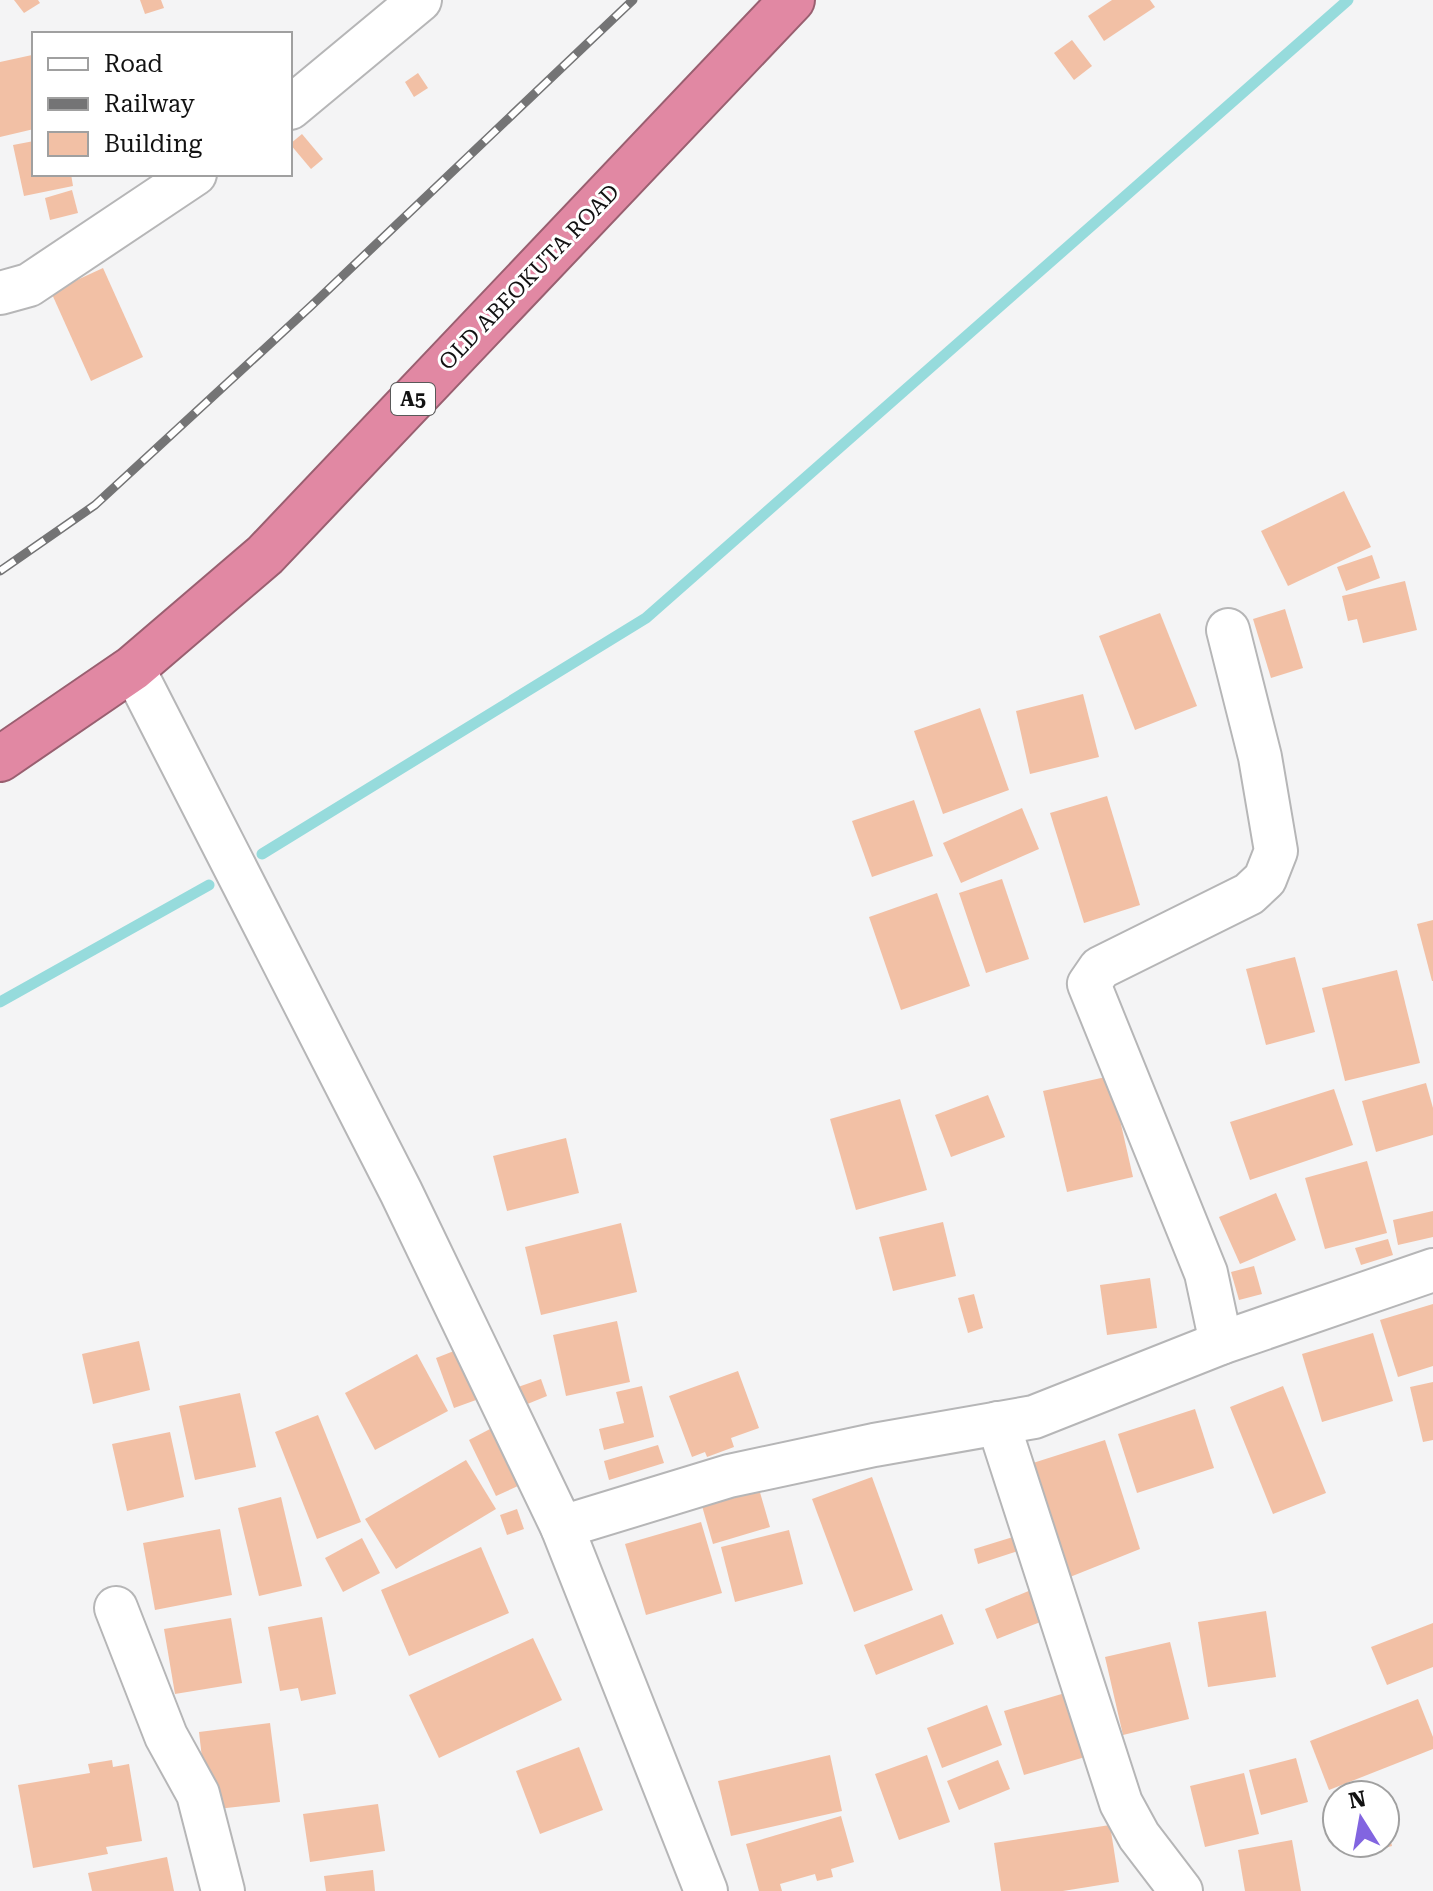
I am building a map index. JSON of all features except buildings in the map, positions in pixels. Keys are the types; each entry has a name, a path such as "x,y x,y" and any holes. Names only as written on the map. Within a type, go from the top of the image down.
{"highway":[{"name":"OLD ABEOKUTA ROAD","path":"0,759 133,668 265,555 792,0"}],"street":[{"path":"292,106 420,0"},
{"path":"0,293 29,285 192,176"},
{"path":"1221,1343 1206,1273 1089,984 1100,968 1249,894 1265,879 1276,851 1260,757 1228,630"},
{"path":"133,668 401,1192 562,1527 706,1891"},
{"path":"562,1527 729,1476 1034,1417 1221,1343 1433,1270"},
{"path":"998,1423 1121,1803 1139,1836 1181,1891"},
{"path":"116,1608 166,1736 198,1794 223,1891"}],"waterway":[{"path":"262,854 646,618 1348,0"},
{"path":"0,1002 209,885"}],"railway":[{"path":"0,571 95,505 311,306 633,0"}]}
